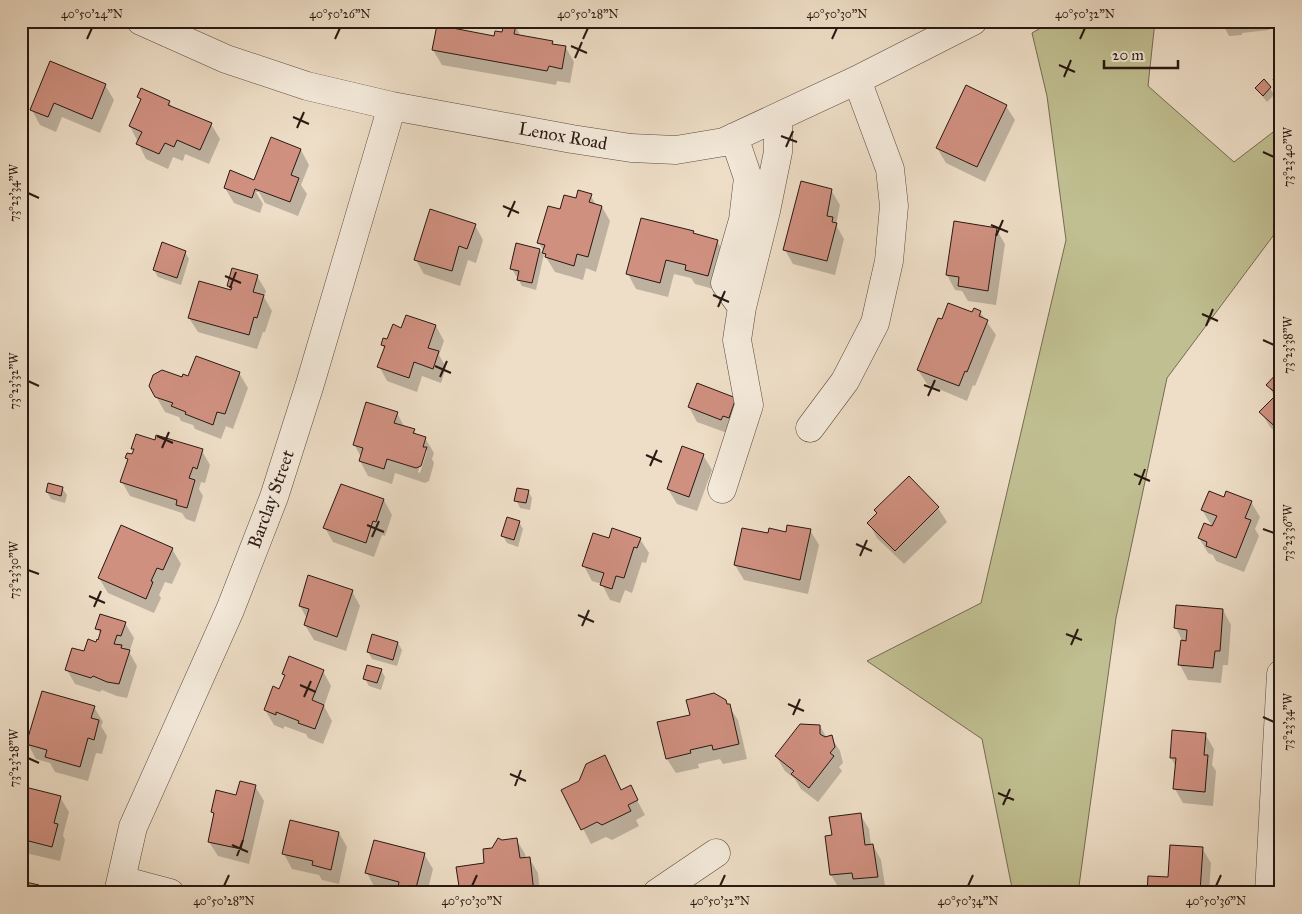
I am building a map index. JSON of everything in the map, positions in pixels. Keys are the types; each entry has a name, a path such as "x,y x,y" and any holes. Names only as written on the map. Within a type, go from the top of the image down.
{"street":[{"name":"Lenox Road","path":"141,21 226,60 307,86 392,106 631,148 676,150 724,142 857,80 973,21"},
{"path":"810,428 845,381 875,323 889,261 894,206 890,169 857,80"},
{"name":"Barclay Street","path":"120,887 133,827 230,610 274,497 310,384 392,106"},
{"path":"722,489 749,404 736,340 754,215 778,152 778,117"},
{"path":"734,137 748,178 754,215"},
{"path":"1269,893 1281,674"},
{"path":"657,893 716,853"},
{"path":"120,887 170,893"}],"shaded area":[{"path":"1053,21 1155,21 1148,86 1234,162 1281,126 1281,218 1273,236 1167,378 1116,618 1078,893 1009,893 1012,888 982,739 867,661 981,603 1066,240 1047,96 1032,33"}],"building":[{"path":"504,23 516,25 514,34 553,41 552,44 566,46 562,69 549,66 547,71 432,50 437,25 494,36 495,31 502,32"},
{"path":"50,61 106,84 92,119 54,103 48,117 30,110"},
{"path":"1279,68 1281,68 1281,83 1273,80"},
{"path":"1264,79 1271,87 1263,96 1255,88"},
{"path":"966,85 1007,105 977,167 936,148"},
{"path":"141,88 170,101 168,105 212,123 200,150 177,140 174,147 165,143 159,154 136,144 142,132 129,126 141,99 137,97"},
{"path":"271,137 301,149 291,175 299,178 290,202 255,189 252,198 224,188 230,170 254,180"},
{"path":"801,181 832,189 827,216 833,217 832,222 837,223 827,261 783,250"},
{"path":"578,190 592,194 589,202 602,206 588,257 577,254 574,266 545,257 546,254 542,253 545,245 537,243 548,206 560,209 564,195 576,198"},
{"path":"430,209 476,224 467,249 459,246 452,271 414,260"},
{"path":"641,218 694,231 693,233 718,240 708,276 685,270 686,265 666,260 660,283 626,274"},
{"path":"954,221 997,228 988,291 958,286 959,277 946,275"},
{"path":"162,242 186,251 177,278 153,270"},
{"path":"516,243 540,249 532,283 517,280 519,271 510,269"},
{"path":"232,268 258,275 253,292 264,295 257,318 254,317 249,335 188,318 199,281 231,290 232,287 227,286"},
{"path":"948,303 972,312 974,308 981,311 979,316 988,320 967,372 965,371 959,386 917,370 938,318 942,319"},
{"path":"406,315 436,325 428,348 439,351 433,369 414,362 409,378 377,367 385,346 381,345 383,338 387,339 393,324 401,328"},
{"path":"196,356 240,372 225,414 217,412 213,425 185,414 186,412 171,406 173,403 155,397 149,386 153,375 162,370 182,377 183,374 188,376"},
{"path":"1281,369 1281,432 1259,412 1277,394 1266,385"},
{"path":"697,383 736,398 729,418 723,416 721,420 688,407"},
{"path":"366,402 398,412 394,423 415,429 413,433 426,437 423,447 427,447 421,466 416,468 387,459 384,469 359,461 363,448 353,445"},
{"path":"136,434 155,440 156,435 203,449 197,469 193,467 189,478 195,480 187,508 176,505 177,500 120,482 128,459 125,458 127,453 132,454 134,449 131,449"},
{"path":"682,446 704,454 689,497 667,489"},
{"path":"909,476 939,507 895,551 867,523 877,513 874,510"},
{"path":"48,483 63,487 61,496 46,492"},
{"path":"341,484 384,499 376,522 373,521 366,543 323,528"},
{"path":"517,488 529,490 526,503 514,501"},
{"path":"1209,491 1224,497 1226,491 1252,501 1245,518 1251,520 1236,558 1206,546 1207,542 1198,538 1204,523 1212,526 1217,516 1201,510"},
{"path":"507,517 520,521 514,540 501,536"},
{"path":"121,525 173,548 163,570 157,568 146,599 98,578"},
{"path":"787,525 811,529 800,580 734,565 742,528 768,533 769,528 786,532"},
{"path":"612,528 641,538 637,548 634,547 624,578 616,576 612,589 600,585 604,573 582,566 593,533 609,538"},
{"path":"308,575 353,590 337,637 304,625 309,609 299,606"},
{"path":"1176,605 1223,609 1220,651 1215,651 1213,668 1178,665 1181,640 1186,641 1187,630 1174,628"},
{"path":"100,614 126,622 121,636 117,635 114,644 122,645 121,648 130,650 119,684 65,670 72,648 84,651 88,639 96,642 98,640 101,630 95,629"},
{"path":"372,634 398,642 393,660 367,652"},
{"path":"289,656 324,670 312,700 324,705 315,729 276,712 276,715 264,710 273,686 279,689 285,675 282,674"},
{"path":"367,665 382,669 377,683 363,679"},
{"path":"42,691 95,706 91,718 99,720 94,740 88,738 80,767 45,757 47,750 26,744"},
{"path":"714,693 726,700 727,704 730,704 739,744 713,750 712,745 690,750 691,753 666,759 657,722 690,715 686,700"},
{"path":"800,724 820,725 820,734 825,737 832,735 835,747 830,753 834,756 809,788 791,774 794,771 775,756"},
{"path":"1172,730 1206,733 1204,755 1208,755 1205,792 1173,789 1176,758 1170,758"},
{"path":"605,755 621,790 631,785 638,800 628,805 631,811 602,825 597,822 581,830 561,790 579,781 586,764"},
{"path":"240,781 256,785 241,849 208,842 214,813 211,812 216,790 236,795"},
{"path":"25,787 61,796 54,823 58,824 52,847 21,839 21,803"},
{"path":"861,813 865,845 873,844 878,877 853,879 852,873 830,875 825,836 832,835 829,817"},
{"path":"290,820 339,832 331,870 312,865 313,861 282,854"},
{"path":"498,838 502,840 517,838 520,858 530,857 534,893 460,893 456,867 484,863 483,849 492,848"},
{"path":"374,840 425,853 415,892 398,887 399,882 365,873"},
{"path":"1170,845 1203,847 1200,892 1147,893 1148,876 1168,877"},
{"path":"21,881 39,885 37,893 21,893"}]}
